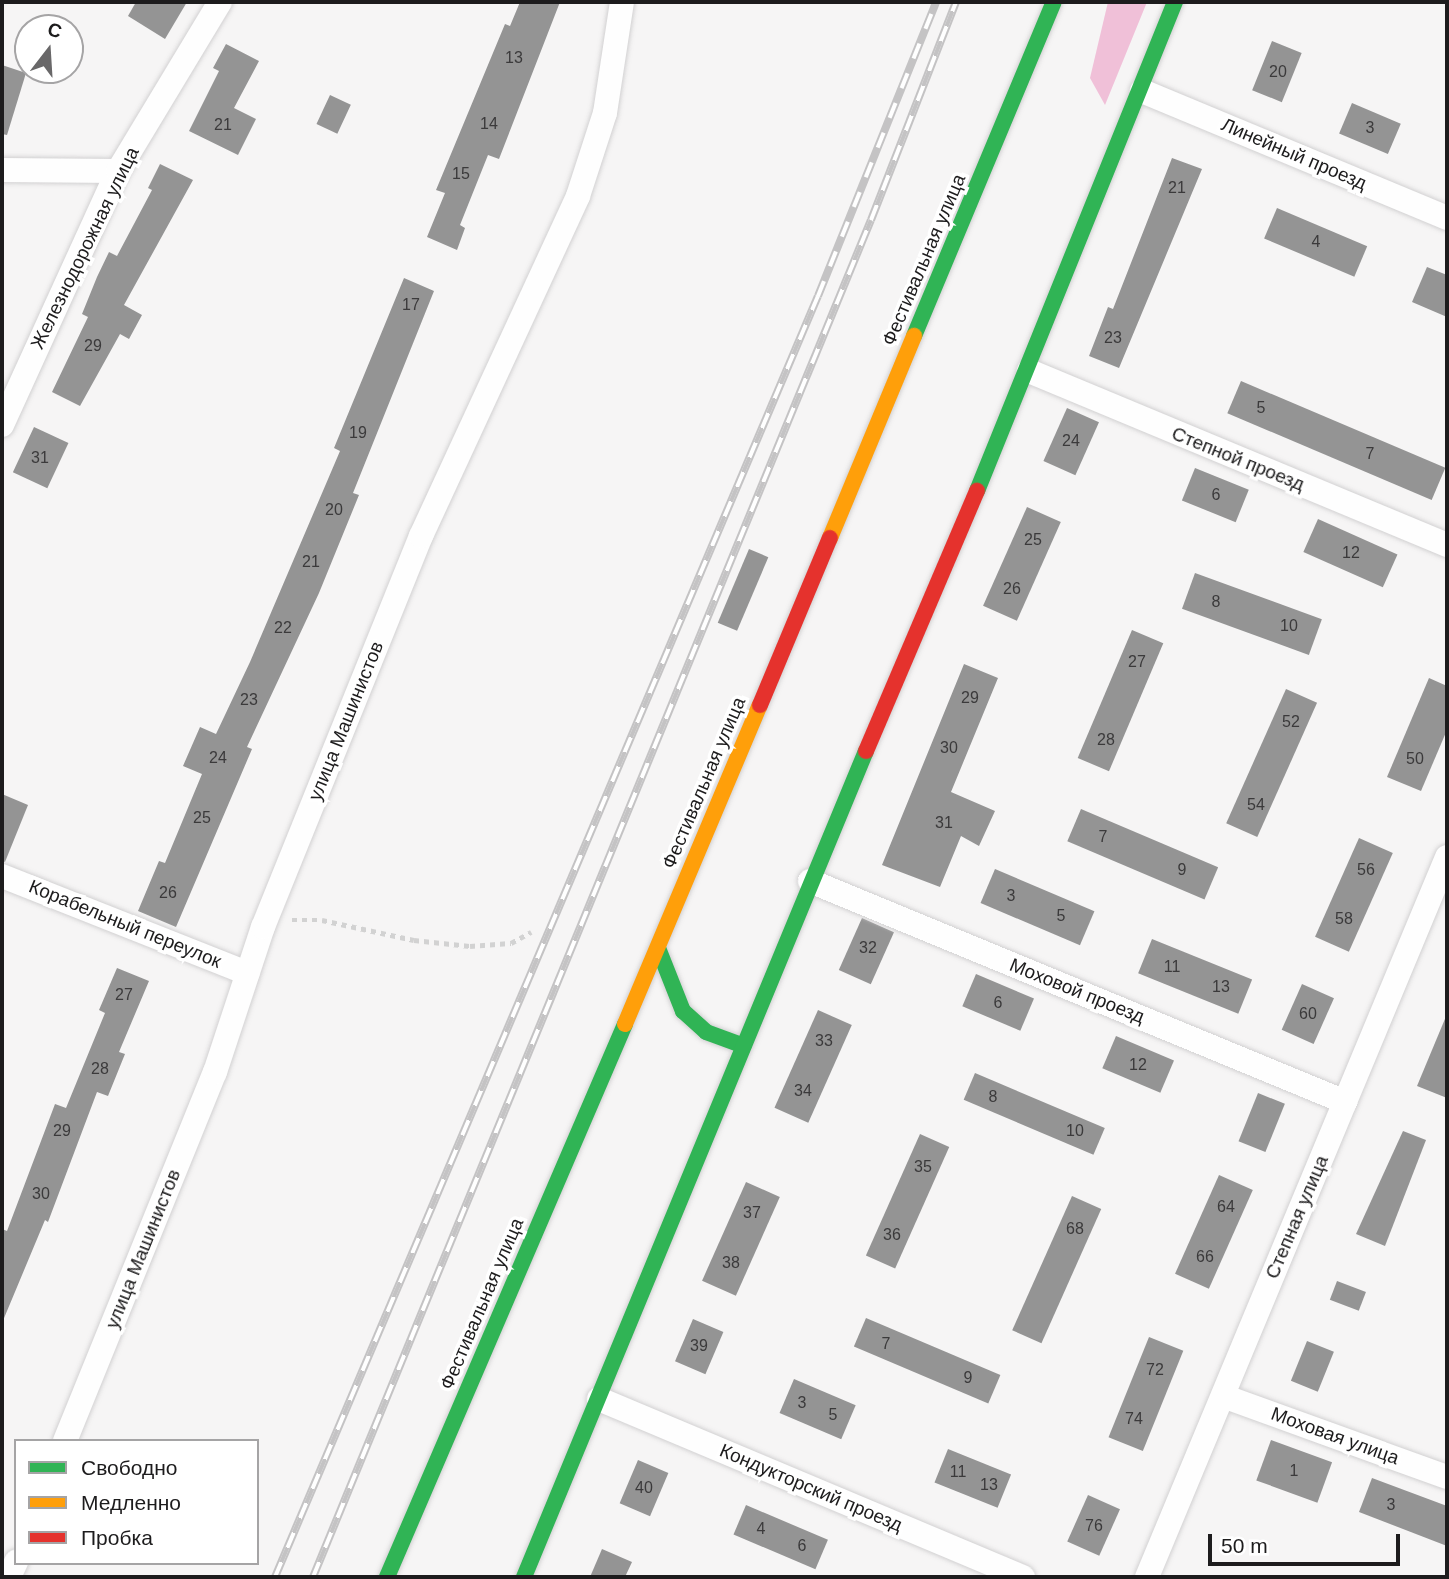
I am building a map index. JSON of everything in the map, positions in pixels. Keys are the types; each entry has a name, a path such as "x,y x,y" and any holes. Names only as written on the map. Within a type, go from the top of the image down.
{"main road":[{"name":"Фестивальная улица","path":"387,1577 658,948 1054,2"},
{"path":"524,1577 810,881 1028,372 1142,91 1175,2"},
{"path":"658,948 683,1011 706,1032 744,1046"}],"street":[{"name":"Железнодорожная улица","path":"2,425 118,171 220,2"},
{"name":"улица Машинистов","path":"66,1439 215,1072 263,927 435,500 578,196 606,114 622,2"},
{"name":"Линейный проезд","path":"1142,91 1447,218"},
{"path":"2,170 118,171"},
{"name":"Степной проезд","path":"1028,372 1447,545"},
{"name":"Степная улица","path":"1147,1577 1447,857"},
{"name":"Корабельный переулок","path":"2,876 247,973"},
{"name":"Моховой проезд","path":"810,881 1345,1102"},
{"name":"Моховая улица","path":"1223,1396 1447,1477"},
{"name":"Кондукторский проезд","path":"599,1399 1023,1577"}],"path":[{"path":"263,927 304,918 414,940 470,946 511,943 531,932"}],"shaded area":[{"path":"1108,2 1147,2 1105,105 1090,78"}],"building":[{"path":"136,2 187,2 165,39 128,16"},
{"path":"520,2 560,2 499,159 488,155 460,225 465,228 457,250 427,237 445,193 436,190 505,24 510,26"},
{"path":"1272,41 1302,53 1282,102 1252,90"},
{"path":"226,44 259,61 234,108 256,119 238,155 189,131 219,71 213,68"},
{"path":"2,65 14,69 14,84 23,84 7,135 2,134"},
{"path":"330,95 351,105 337,134 316,124"},
{"path":"1352,103 1401,124 1388,154 1339,133"},
{"path":"1172,158 1202,169 1119,368 1089,356 1108,307 1113,309"},
{"path":"160,164 193,180 124,305 142,315 129,339 120,334 80,406 52,392 88,317 82,314 97,277 109,252 117,256 152,190 148,188"},
{"path":"1277,208 1367,246 1354,277 1264,238"},
{"path":"1427,267 1447,275 1447,317 1412,302"},
{"path":"404,278 434,291 353,493 359,495 319,593 247,747 252,749 176,927 138,911 159,861 165,863 202,774 183,766 200,727 216,734 250,662 340,451 334,448"},
{"path":"1241,381 1445,468 1432,500 1227,413"},
{"path":"1067,408 1099,422 1075,475 1043,461"},
{"path":"34,427 68,443 47,488 13,472"},
{"path":"1195,468 1249,490 1236,522 1182,500"},
{"path":"1027,507 1061,522 1017,621 983,606"},
{"path":"1318,519 1397,554 1383,587 1303,552"},
{"path":"749,549 768,557 737,631 718,623"},
{"path":"1195,573 1322,619 1309,655 1182,609"},
{"path":"1132,630 1163,643 1109,771 1078,758"},
{"path":"964,664 998,678 951,792 995,811 979,846 961,836 940,887 882,865"},
{"path":"1429,678 1447,686 1447,730 1421,791 1387,777"},
{"path":"1286,689 1317,703 1257,837 1226,823"},
{"path":"2,794 28,805 5,862 2,861"},
{"path":"1081,809 1218,867 1204,899 1067,841"},
{"path":"1359,838 1393,853 1349,952 1315,937"},
{"path":"995,869 1094,911 1080,945 981,903"},
{"path":"862,918 894,932 871,984 839,970"},
{"path":"1152,939 1252,979 1238,1014 1138,973"},
{"path":"117,968 149,981 119,1052 125,1054 108,1096 97,1092 48,1222 45,1220 2,1323 2,1229 7,1231 55,1104 66,1108 105,1013 99,1010"},
{"path":"976,974 1034,999 1020,1031 962,1006"},
{"path":"1302,984 1334,998 1314,1044 1282,1030"},
{"path":"818,1010 852,1025 808,1123 774,1108"},
{"path":"1447,1014 1447,1098 1417,1086"},
{"path":"1116,1036 1174,1061 1160,1093 1102,1068"},
{"path":"975,1073 1105,1128 1093,1155 964,1100"},
{"path":"1258,1093 1285,1104 1265,1152 1239,1141"},
{"path":"1403,1131 1426,1140 1385,1246 1356,1234"},
{"path":"920,1134 949,1147 895,1269 866,1256"},
{"path":"1219,1175 1253,1190 1209,1289 1175,1274"},
{"path":"746,1182 780,1197 736,1296 702,1281"},
{"path":"1072,1196 1101,1209 1041,1343 1012,1330"},
{"path":"1337,1281 1366,1292 1359,1311 1330,1300"},
{"path":"866,1318 1000,1375 988,1404 854,1347"},
{"path":"693,1319 723,1332 705,1374 675,1361"},
{"path":"1149,1337 1183,1351 1143,1451 1109,1437"},
{"path":"1307,1341 1334,1352 1318,1392 1291,1381"},
{"path":"794,1379 856,1405 841,1439 780,1413"},
{"path":"1271,1440 1332,1462 1317,1503 1256,1480"},
{"path":"948,1449 1011,1474 998,1508 935,1482"},
{"path":"638,1460 668,1473 650,1516 620,1503"},
{"path":"1372,1478 1447,1506 1447,1546 1359,1512"},
{"path":"1088,1495 1120,1509 1099,1556 1067,1542"},
{"path":"746,1505 828,1540 815,1569 733,1534"},
{"path":"602,1549 632,1562 625,1577 590,1577"}],"railway":[{"path":"275,1577 818,296 936,2"},
{"path":"313,1577 871,220 956,2"}],"traffic: fast":[{"path":"914,336 1054,2"},
{"path":"977,491 1175,2"},
{"path":"524,1577 866,751"},
{"path":"658,948 683,1011 706,1032 744,1046"},
{"path":"387,1577 625,1024"}],"traffic: slow":[{"path":"830,538 914,336"},
{"path":"625,1024 760,705"}],"traffic: jam":[{"path":"866,751 977,491"},
{"path":"760,705 830,538"}]}
